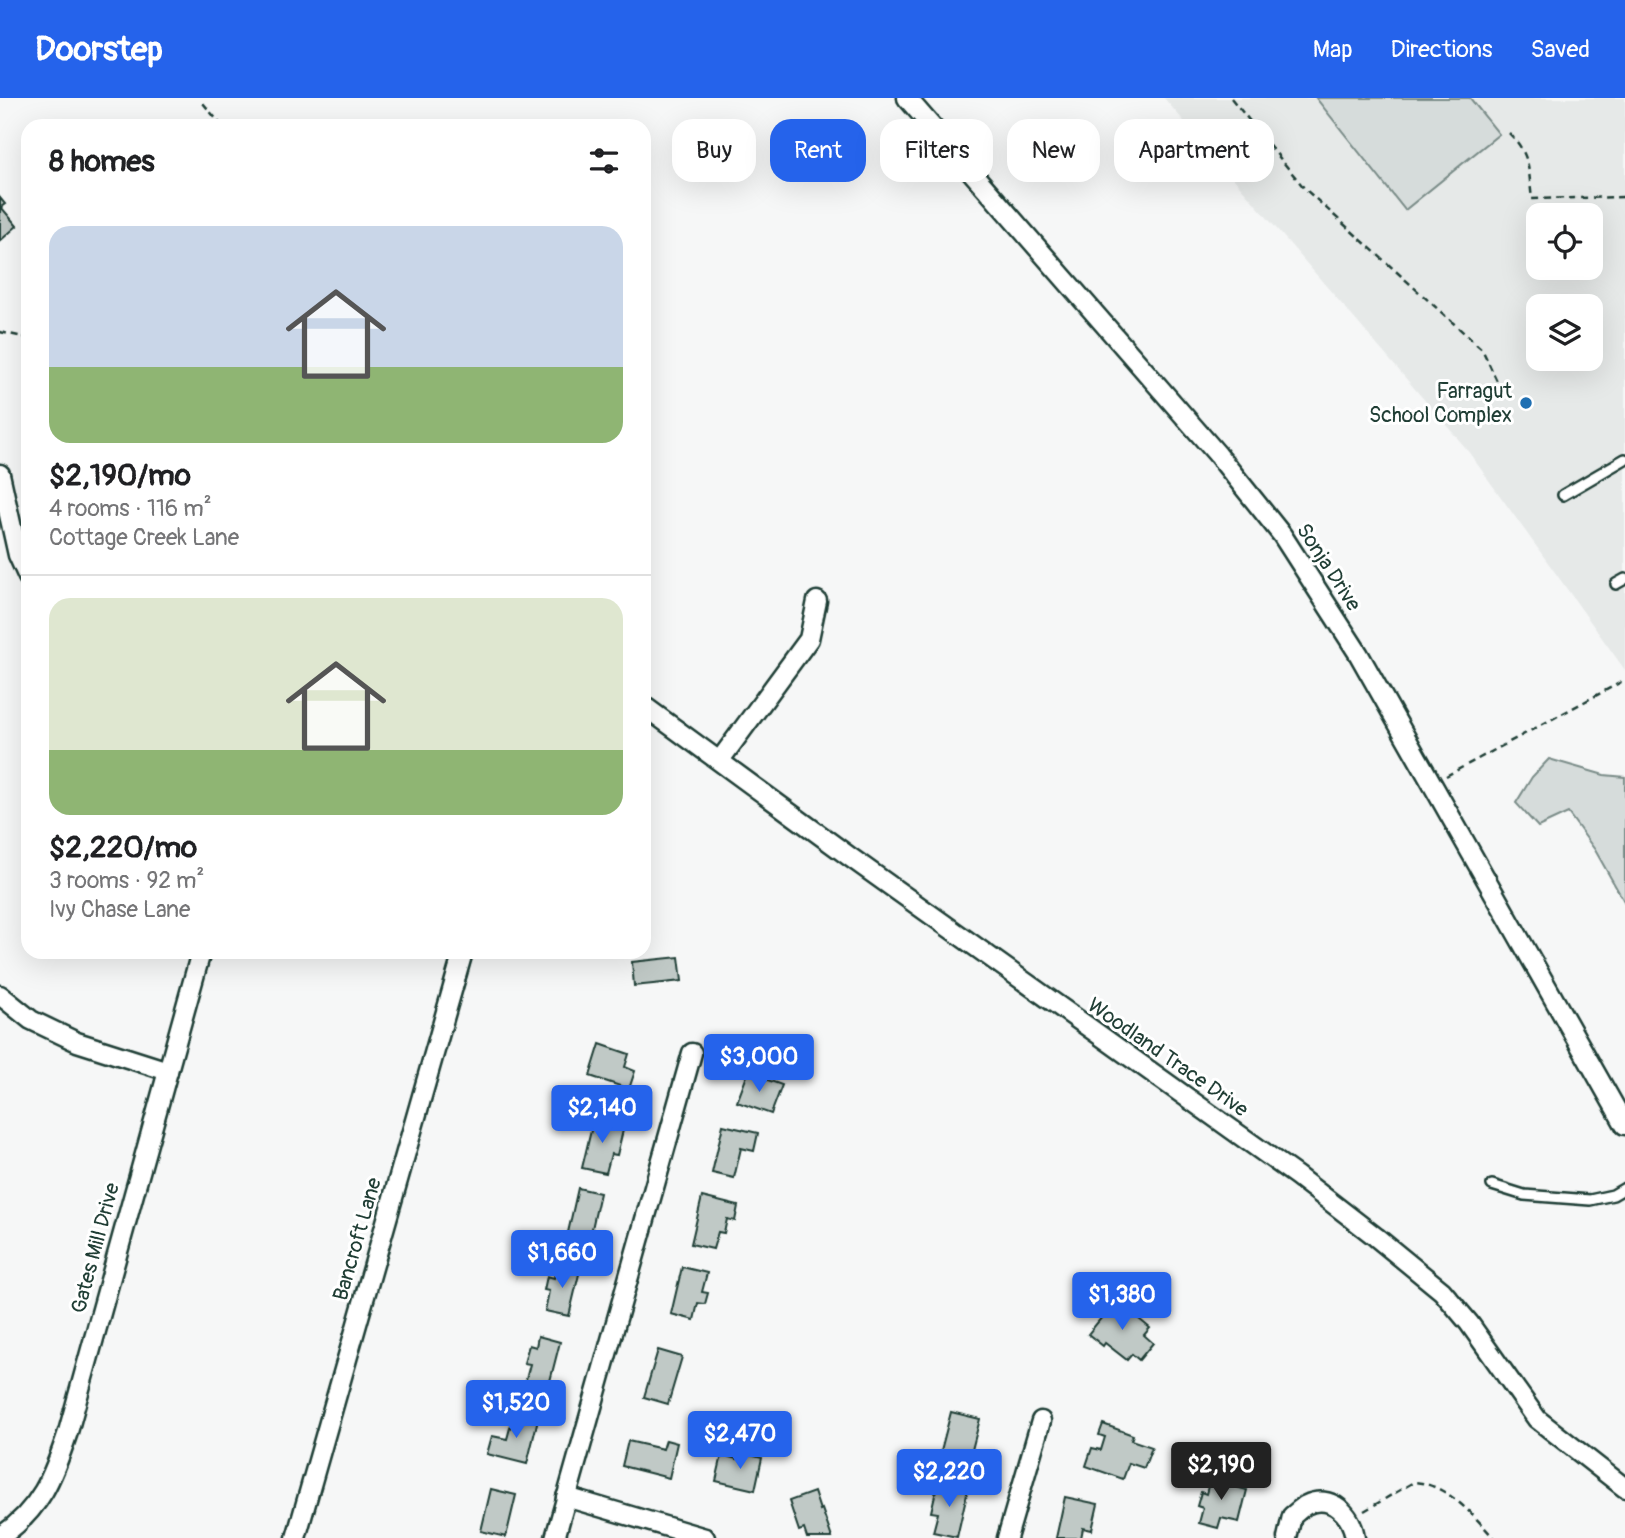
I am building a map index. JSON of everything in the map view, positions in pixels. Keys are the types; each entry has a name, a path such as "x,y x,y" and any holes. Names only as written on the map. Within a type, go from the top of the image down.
{"street":[{"name":"Sonja Drive","path":"907,98 1218,454 1282,535 1358,653 1625,1125"},
{"path":"0,474 21,562"},
{"path":"720,761 809,639 817,601"},
{"name":"Woodland Trace Drive","path":"651,711 865,869 1297,1176 1376,1237 1442,1291 1469,1323 1537,1419 1625,1488"},
{"name":"Gates Mill Drive","path":"0,1537 15,1527 37,1503 57,1464 199,959"},
{"name":"Bancroft Lane","path":"296,1538 461,959"},
{"path":"0,995 31,1020 77,1042 168,1071"},
{"path":"555,1538 692,1053"},
{"path":"1007,1538 1041,1421"},
{"path":"566,1497 705,1538"},
{"path":"1287,1538 1292,1516 1306,1505 1322,1501 1340,1507 1350,1520 1355,1538"}],"lane":[{"path":"1563,495 1625,459"},
{"path":"1492,1185 1524,1195 1590,1200 1614,1195 1625,1188"}],"path":[{"path":"1231,98 1305,189 1482,349 1497,381"},
{"path":"203,103 216,119"},
{"path":"1508,133 1522,146 1527,160 1532,199 1625,197"},
{"path":"0,332 21,336"},
{"path":"1431,784 1625,680"},
{"path":"1350,1520 1414,1482 1433,1487 1467,1508 1494,1538"}],"shaded area":[{"name":"Farragut School Complex","path":"1164,98 1625,98 1625,670 1465,447 1236,182 1274,182 1274,119 1182,119"},
{"path":"1316,98 1470,98 1499,134 1405,210"},
{"path":"1549,759 1604,775 1625,777 1625,903 1595,850 1568,813 1538,827 1516,803 1532,777"}],"building":[{"path":"0,198 5,204 1,207 17,226 0,241"},
{"path":"679,957 682,981 634,986 632,962"},
{"path":"600,1044 629,1054 625,1067 635,1071 629,1089 590,1076"},
{"path":"748,1073 782,1085 771,1114 737,1102"},
{"path":"594,1118 624,1126 617,1155 611,1154 606,1173 582,1168"},
{"path":"723,1125 758,1133 754,1151 741,1148 734,1178 712,1173"},
{"path":"578,1188 600,1193 589,1242 567,1237"},
{"path":"702,1197 738,1206 735,1221 727,1219 724,1233 718,1232 713,1249 691,1244"},
{"path":"557,1264 580,1270 569,1316 545,1311 549,1291 544,1290 547,1276 554,1278"},
{"path":"682,1267 707,1273 702,1292 708,1293 705,1304 698,1303 694,1320 671,1314"},
{"path":"1116,1300 1150,1328 1144,1335 1153,1343 1139,1360 1132,1354 1127,1360 1088,1334"},
{"path":"538,1336 560,1342 548,1389 525,1383 530,1364 524,1363 529,1345 536,1347"},
{"path":"658,1350 682,1357 668,1404 644,1397"},
{"path":"951,1412 980,1419 966,1473 937,1466"},
{"path":"514,1413 538,1419 527,1464 487,1454 492,1436 507,1439"},
{"path":"1103,1424 1133,1435 1131,1440 1152,1447 1144,1468 1129,1463 1123,1479 1086,1466 1092,1448 1101,1450 1105,1437 1099,1435"},
{"path":"666,1440 677,1443 669,1478 622,1466 628,1441 663,1449"},
{"path":"739,1452 762,1458 755,1490 716,1481 722,1455 737,1459"},
{"path":"1211,1475 1233,1480 1232,1486 1247,1490 1239,1522 1221,1518 1218,1528 1199,1523 1203,1508 1197,1506 1201,1492 1206,1494"},
{"path":"938,1482 968,1489 957,1537 933,1532 938,1513 931,1512"},
{"path":"491,1489 516,1495 506,1537 481,1531"},
{"path":"814,1492 832,1538 807,1538 804,1529 799,1531 789,1501"},
{"path":"1065,1497 1098,1504 1092,1530 1083,1528 1081,1538 1056,1538"}],"place":[{"name":"Farragut School Complex","path":"1526,403"}]}
